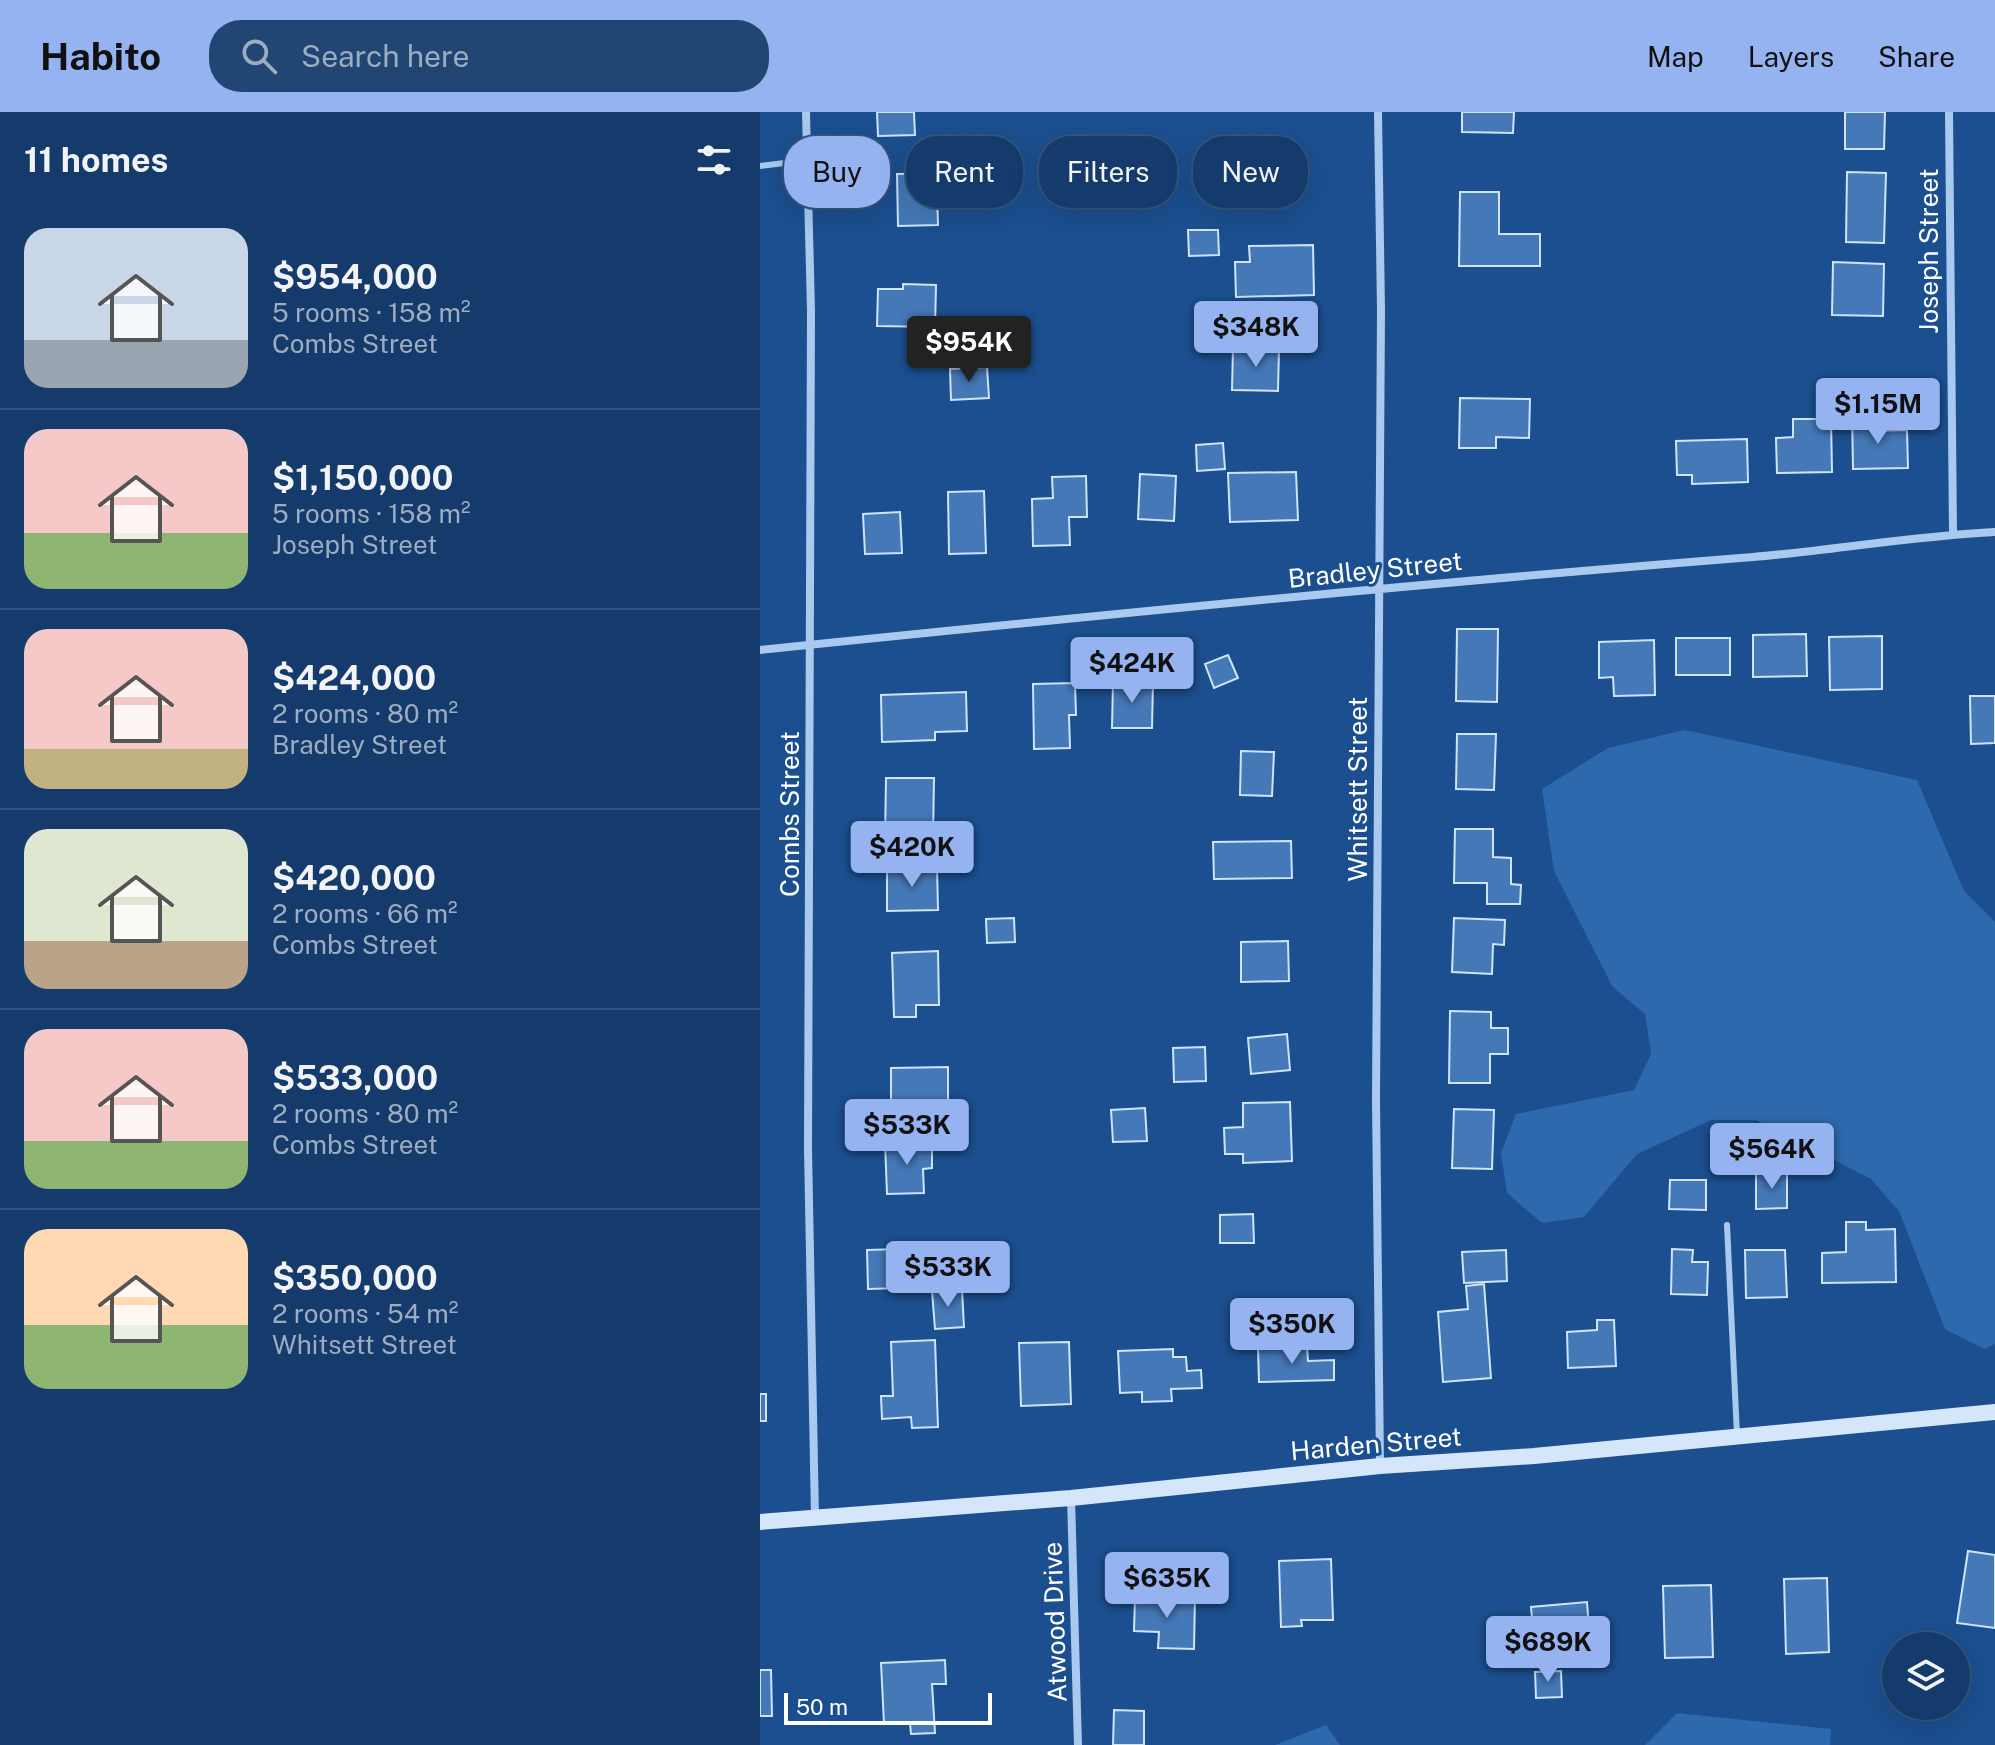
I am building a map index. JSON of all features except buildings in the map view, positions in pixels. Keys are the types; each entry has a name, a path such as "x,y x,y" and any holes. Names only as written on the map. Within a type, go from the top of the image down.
{"main road":[{"name":"Harden Street","path":"760,1522 1071,1498 1380,1466 1534,1456 1995,1412"}],"street":[{"name":"Combs Street","path":"806,112 808,136"},
{"name":"Whitsett Street","path":"1378,112 1376,1116 1380,1466"},
{"name":"Joseph Street","path":"1949,112 1953,534"},
{"name":"Combs Street","path":"809,208 808,1149 815,1517"},
{"name":"Bradley Street","path":"760,650 1843,549 1953,534 1995,532"},
{"name":"Atwood Drive","path":"1071,1498 1078,1745"}],"lane":[{"path":"760,166 784,163"},
{"path":"1727,1225 1737,1435"}],"shaded area":[{"path":"1685,730 1917,780 1964,891 1995,922 1995,1344 1984,1349 1945,1329 1899,1211 1871,1179 1756,1120 1711,1120 1637,1154 1584,1217 1542,1223 1507,1193 1501,1153 1516,1114 1634,1090 1651,1054 1645,1014 1612,986 1554,871 1542,789 1608,748"},
{"path":"1677,1713 1831,1729 1830,1745 1645,1745"},
{"path":"1326,1725 1340,1745 1275,1745"}]}
